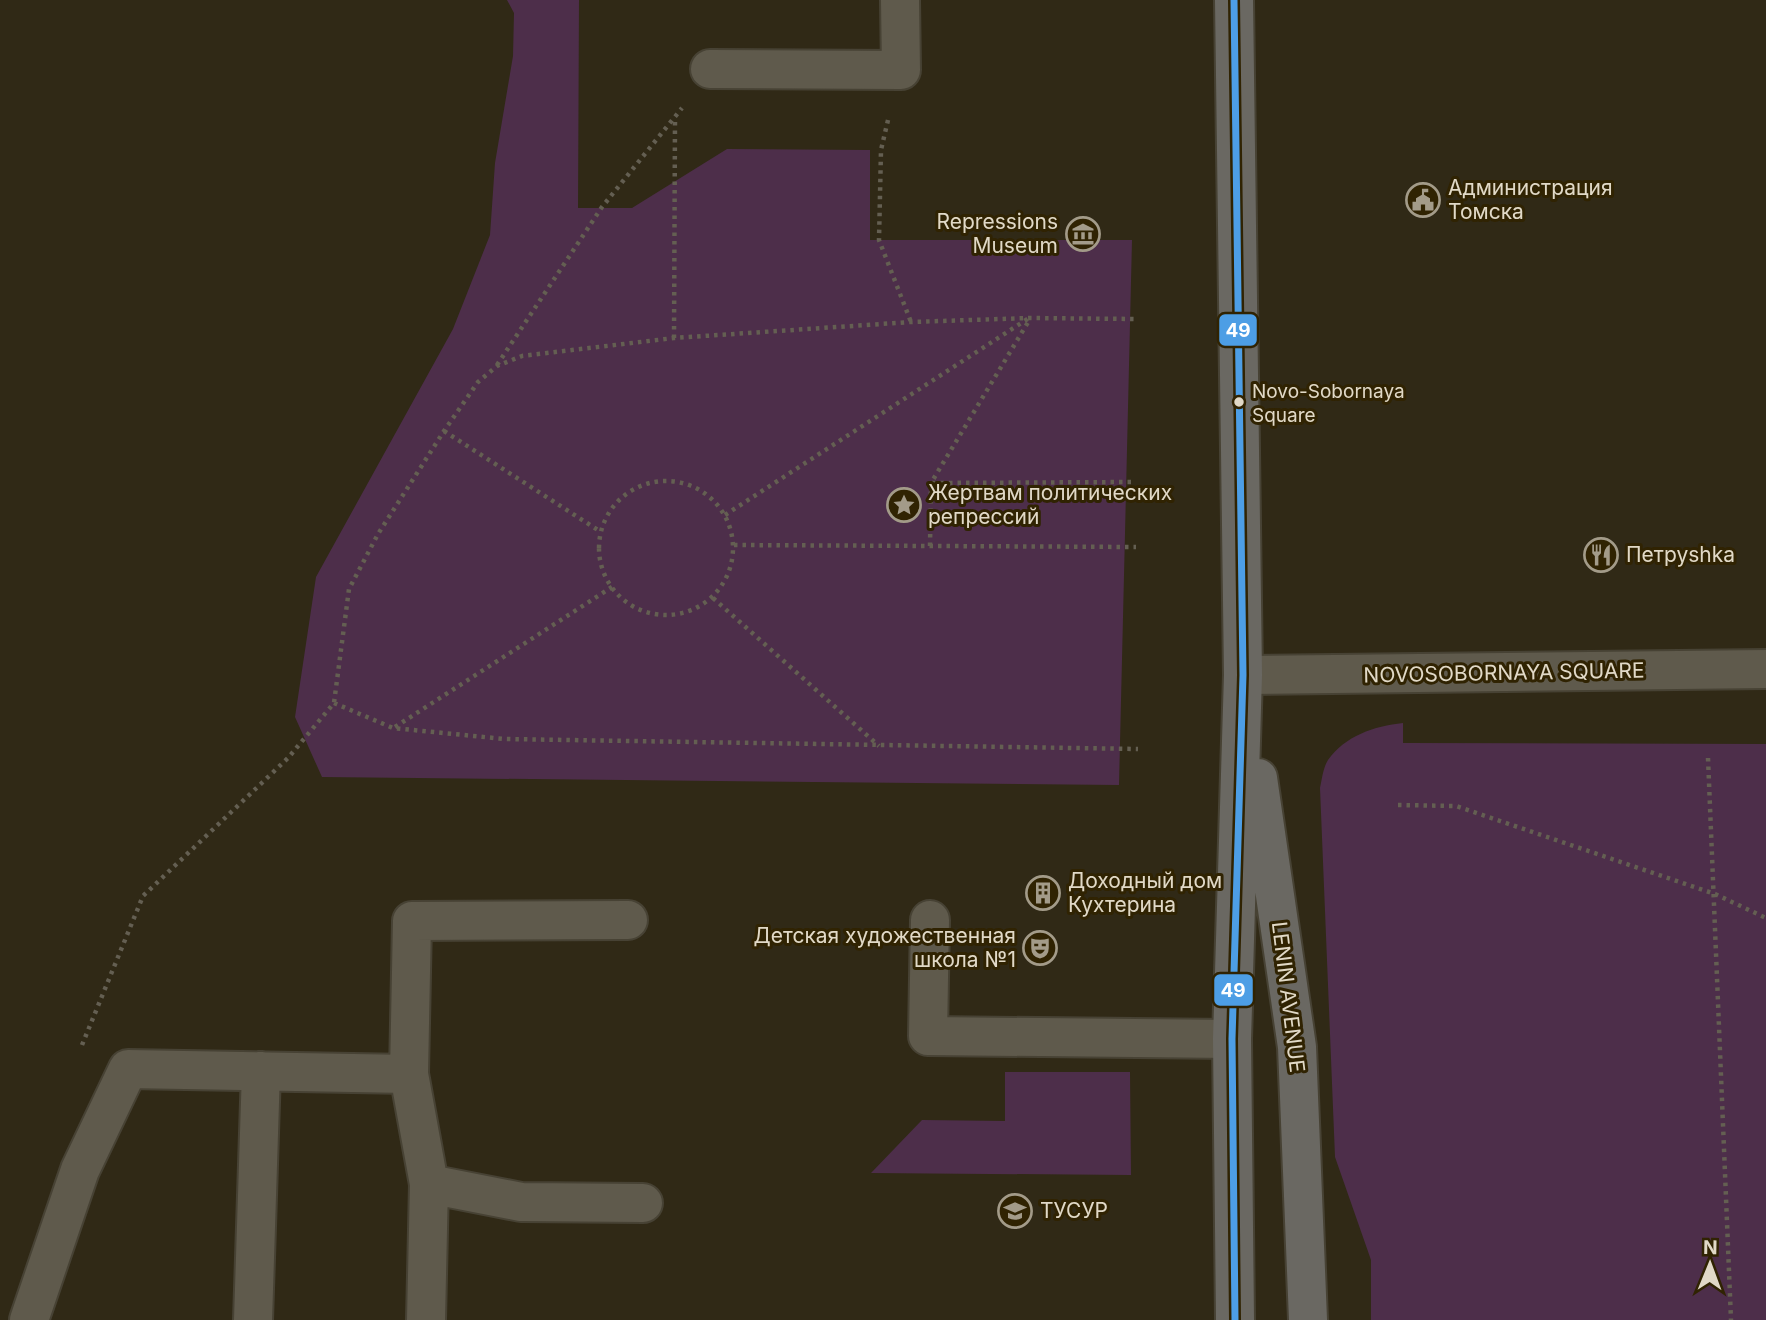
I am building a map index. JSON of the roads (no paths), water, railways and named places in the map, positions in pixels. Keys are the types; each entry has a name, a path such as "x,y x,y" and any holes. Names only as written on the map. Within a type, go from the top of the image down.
{"main road":[{"name":"LENIN AVENUE","path":"1234,0 1242,676 1232,1039 1235,1320"},
{"name":"LENIN AVENUE","path":"1242,676 1297,1047 1308,1320"}],"street":[{"path":"710,69 901,70 900,0"},
{"name":"NOVOSOBORNAYA SQUARE","path":"1242,676 1766,669"},
{"path":"426,1320 429,1184 409,1074 412,921 628,920"},
{"path":"930,920 928,1036 1232,1039"},
{"path":"29,1320 80,1170 128,1069 409,1074"},
{"path":"253,1320 261,1071"},
{"path":"429,1184 521,1202 643,1203"}],"place":[{"name":"Администрация Томска","path":"1423,200"},
{"name":"Repressions Museum","path":"1083,234"},
{"name":"Novo-Sobornaya Square","path":"1239,402"},
{"name":"Жертвам политических репрессий","path":"904,505"},
{"name":"Петруshka","path":"1601,555"},
{"name":"Доходный дом Кухтерина","path":"1043,893"},
{"name":"Детская художественная школа №1","path":"1040,948"},
{"name":"ТУСУР","path":"1015,1211"}]}
